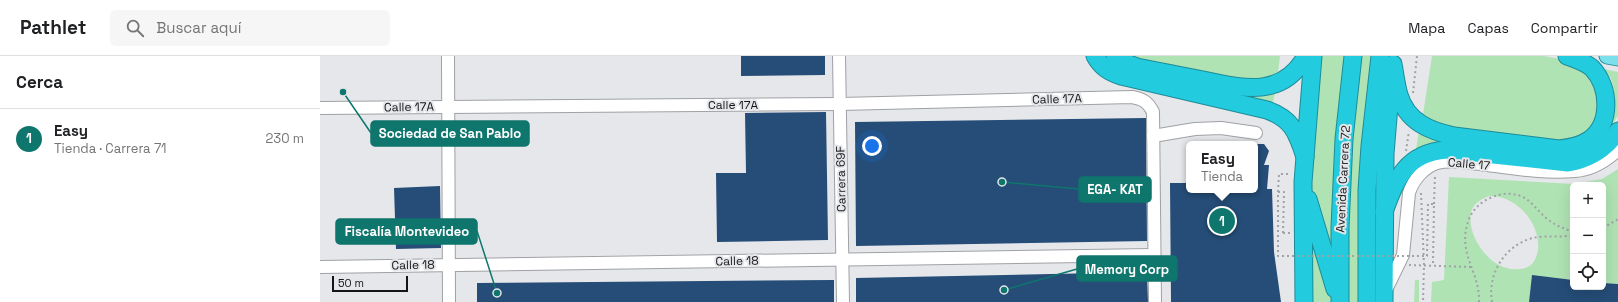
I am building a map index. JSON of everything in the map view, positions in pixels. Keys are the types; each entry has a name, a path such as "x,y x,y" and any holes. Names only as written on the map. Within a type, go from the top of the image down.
{"highway":[{"path":"1095,56 1102,66 1111,73 1276,113 1291,124 1298,136 1305,157"},
{"path":"1115,56 1123,62 1137,67 1240,88 1255,88 1271,86 1283,80 1302,63 1306,56"},
{"path":"1304,302 1303,182 1313,56"},
{"name":"Avenida Carrera 72","path":"1340,302 1340,227 1344,139 1353,56"},
{"path":"1389,59 1399,96 1403,104 1411,116 1425,128 1454,136 1559,149 1570,148 1589,140 1602,124 1606,110 1605,92 1601,82 1591,67 1567,56"},
{"path":"1384,297 1385,154 1389,59"},
{"name":"Avenida Carrera 72","path":"1367,302 1366,234 1368,168 1389,59"},
{"path":"1384,212 1394,184 1399,176 1408,165 1431,153 1446,150 1568,163 1581,161 1602,150 1612,140 1618,131"},
{"path":"1303,182 1340,302"}],"main road":[{"path":"1607,56 1618,58"}],"street":[{"path":"448,56 449,302"},
{"name":"Carrera 69F","path":"839,56 842,302"},
{"name":"Calle 17A","path":"320,108 840,104 1132,97 1145,100 1153,112 1153,136"},
{"path":"1155,302 1153,136 1195,129 1215,128 1256,132"},
{"name":"Calle 17","path":"1384,297 1399,265 1404,248 1411,186 1423,171 1435,163 1452,161 1529,170 1575,172 1591,168 1605,161 1618,150"},
{"name":"Calle 18","path":"320,267 1154,255"}],"path":[{"path":"1278,174 1278,256 1427,256 1428,204 1434,204"},
{"path":"1433,264 1435,187"},
{"path":"1278,192 1284,192 1283,233"},
{"path":"1479,302 1478,285 1465,247 1466,228 1471,214 1476,208 1488,199 1495,196 1510,194 1523,198 1553,223 1570,231"},
{"path":"1606,226 1618,219"},
{"path":"1492,302 1492,288 1496,272 1500,262 1512,248 1533,238 1570,235"},
{"path":"1399,265 1433,264 1471,267"}],"green space":[{"path":"1104,56 1276,89 1273,102 1130,71 1118,67"},
{"path":"1127,56 1280,56 1277,81 1232,81"},
{"path":"1321,56 1348,56 1335,271 1309,182"},
{"path":"1359,56 1374,56 1362,302 1346,302 1349,141"},
{"path":"1432,56 1544,56 1566,60 1590,72 1599,89 1599,118 1586,135 1571,142 1465,133 1422,121"},
{"path":"1604,69 1618,72 1618,116 1606,134 1580,152 1565,156 1443,145 1423,150 1415,155 1419,131 1444,140 1553,151 1574,150 1587,145 1602,131 1611,113 1613,103 1612,82"},
{"path":"1618,169 1618,284 1606,283 1606,182 1585,182 1602,179"},
{"path":"1449,177 1570,184 1570,280 1532,276 1529,302 1431,302 1432,282 1444,280","holes":["1489,196 1508,200 1525,212 1531,221 1538,240 1538,252 1533,263 1520,269 1508,268 1499,265 1490,259 1482,251 1472,231 1470,221 1471,212 1474,206 1481,200"]},
{"path":"1311,235 1335,302 1311,302"},
{"path":"1415,280 1419,280 1419,302 1414,302"}],"building":[{"path":"741,56 825,56 825,75 741,76"},
{"path":"826,112 828,240 717,242 716,173 746,173 745,113"},
{"path":"1146,118 1147,241 856,246 855,122"},
{"path":"1258,144 1264,144 1269,151 1264,165 1269,165 1267,189 1272,189 1274,252 1281,302 1171,302 1170,183 1186,183 1186,193 1258,193"},
{"path":"440,186 441,248 396,249 394,188"},
{"path":"1147,272 1148,302 856,302 856,278"},
{"path":"1532,275 1570,280 1570,290 1606,290 1606,283 1618,284 1618,302 1529,302"},
{"path":"834,280 834,302 477,302 477,283"}],"place":[{"name":"Sociedad de San Pablo","path":"343,92"},
{"name":"EGA- KAT","path":"1002,182"},
{"name":"Easy","path":"1222,221"},
{"name":"Memory Corp","path":"1004,290"},
{"name":"Fiscalía Montevideo","path":"497,293"}]}
